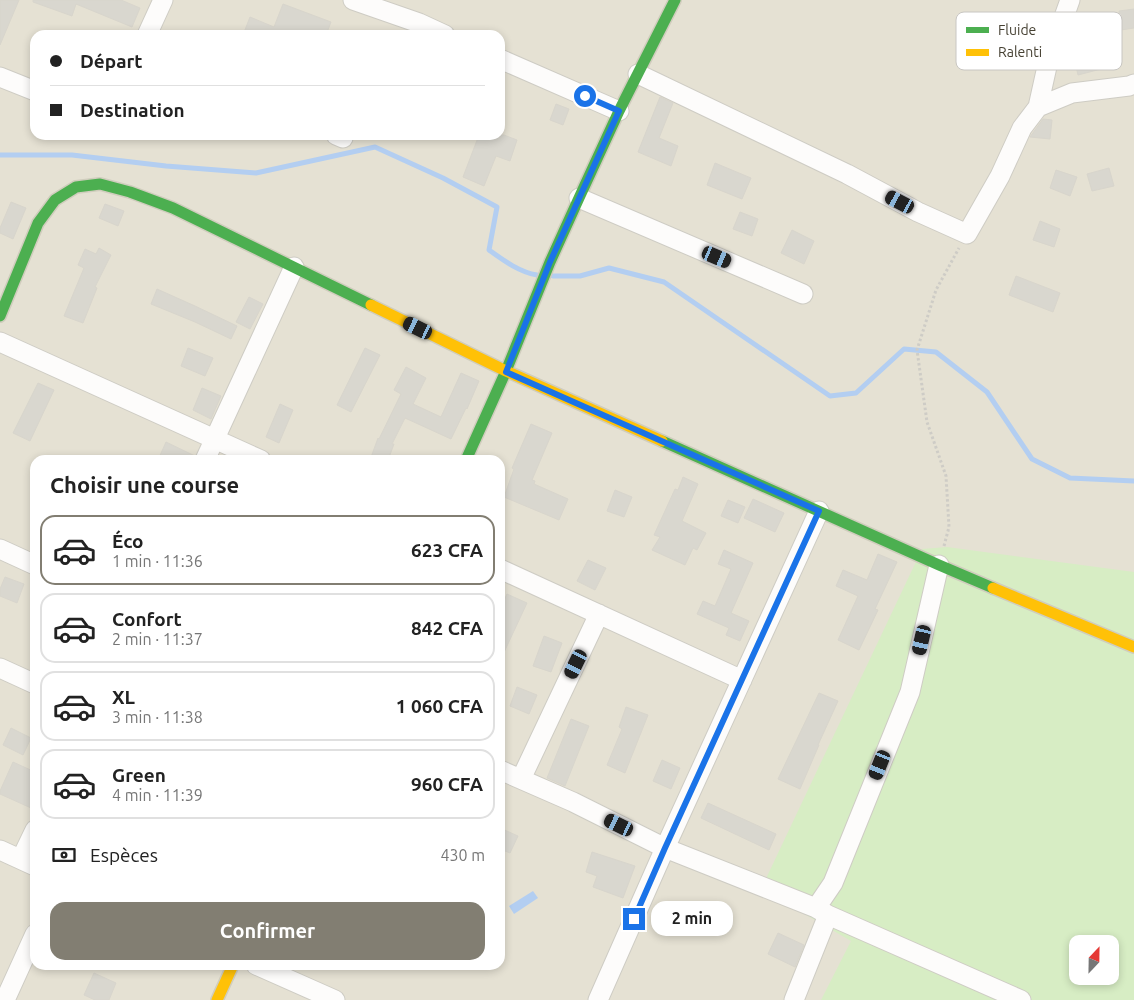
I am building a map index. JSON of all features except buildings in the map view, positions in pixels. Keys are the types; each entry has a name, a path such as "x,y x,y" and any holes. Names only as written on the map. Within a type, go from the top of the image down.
{"street":[{"path":"149,30 163,0"},
{"path":"353,0 435,30"},
{"path":"468,455 506,372 550,262 619,111 675,0"},
{"path":"1066,12 1070,0"},
{"path":"505,61 619,111"},
{"path":"638,74 847,174 918,212 967,234 1000,176 1022,128 1038,107 1046,70"},
{"path":"0,77 30,89"},
{"path":"1038,107 1072,93 1134,84"},
{"path":"0,316 38,223 55,200 76,188 100,184 130,192 173,208 506,372 939,565 1134,647"},
{"path":"580,198 803,294"},
{"path":"207,455 294,268"},
{"path":"0,342 250,455"},
{"path":"598,1000 665,848 819,511"},
{"path":"0,549 30,563"},
{"path":"794,1000 822,911 910,692 939,565"},
{"path":"505,571 742,680"},
{"path":"521,779 599,614"},
{"path":"0,668 30,682"},
{"path":"505,772 573,802 665,848 822,911 1021,1000"},
{"path":"0,850 28,863"},
{"path":"5,1000 30,945"},
{"path":"217,1000 231,970"},
{"path":"267,970 335,1000"}],"path":[{"path":"939,565 949,527 946,476 927,422 917,350 936,290 967,234"}],"shaded area":[{"path":"0,0 1134,0 1134,1000 0,1000"}],"green space":[{"path":"947,547 1134,572 1134,1000 821,1000 851,941 761,889 922,549"}],"water":[{"path":"533,891 538,898 514,914 509,906"}],"waterway":[{"path":"0,155 72,155 166,166 256,173 375,147 443,178 497,207 489,250 506,262 537,275"},
{"path":"553,276 580,276 609,268 664,282 830,396 856,393 904,349 936,352 987,392 1032,459 1070,478 1134,481"}],"traffic: fast":[{"path":"468,455 579,198 619,111 675,0"},
{"path":"0,316 38,223 55,200 76,187 100,184 130,192 173,208 371,305"},
{"path":"662,441 993,588"}],"traffic: slow":[{"path":"371,305 506,371 662,441"},
{"path":"993,588 1134,647"},
{"path":"217,1000 231,970"}],"route":[{"path":"585,96 619,111 550,262 506,372 819,511 634,919"}]}
